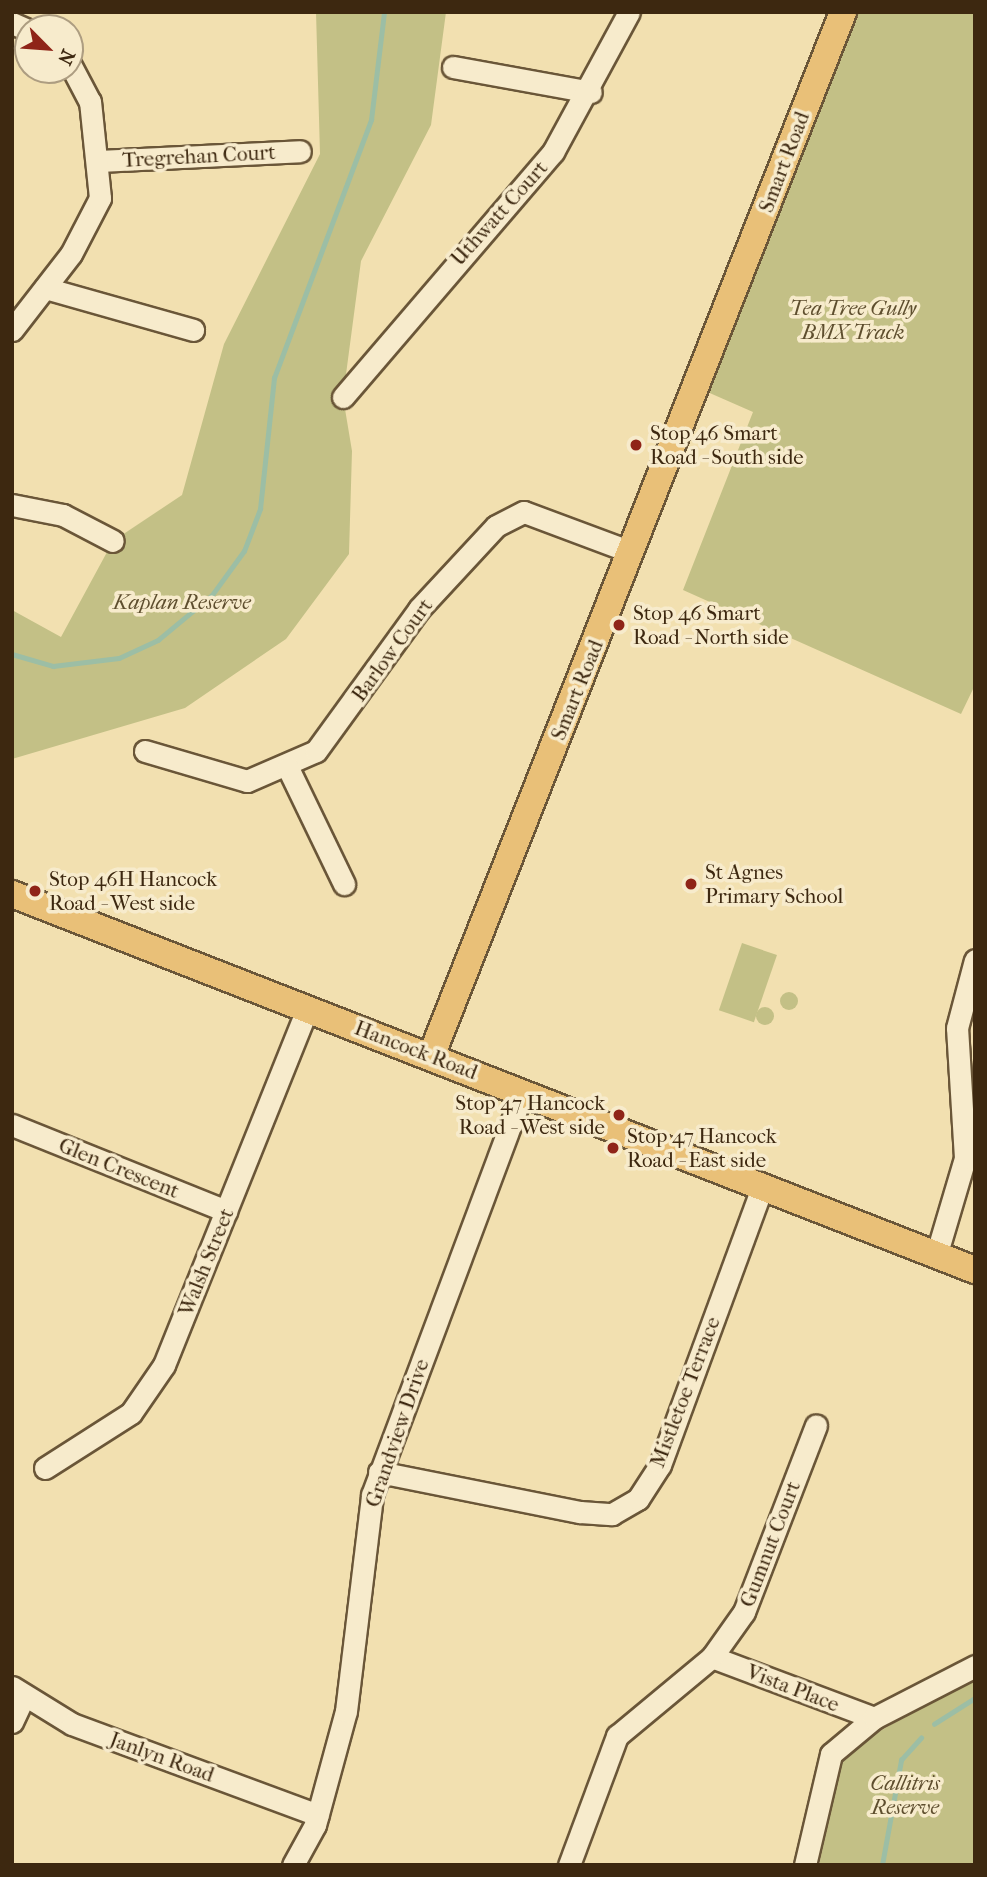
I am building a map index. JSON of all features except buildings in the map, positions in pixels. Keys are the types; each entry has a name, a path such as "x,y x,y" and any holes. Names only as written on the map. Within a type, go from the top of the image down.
{"main road":[{"name":"Smart Road","path":"432,1054 843,12"},
{"name":"Hancock Road","path":"12,894 307,1009 432,1054 761,1190 975,1270"}],"street":[{"name":"Uthwatt Court","path":"343,397 553,152 591,92 629,12"},
{"path":"453,67 591,92"},
{"path":"12,330 45,288 100,198 99,161 90,102 81,84"},
{"name":"Tregrehan Court","path":"99,161 300,151"},
{"path":"45,288 193,330"},
{"path":"12,505 63,516 113,541"},
{"name":"Barlow Court","path":"145,751 247,781 288,768 316,751 419,609 496,526 524,512 631,552"},
{"path":"288,768 344,884"},
{"path":"936,1256 965,1158 970,1091 957,1028 975,960"},
{"name":"Walsh Street","path":"45,1468 131,1413 164,1365 307,1009"},
{"name":"Grandview Drive","path":"293,1865 318,1815 346,1711 365,1534 379,1472 523,1091"},
{"name":"Glen Crescent","path":"12,1125 226,1211"},
{"name":"Mistletoe Terrace","path":"379,1472 580,1512 612,1514 638,1499 660,1465 761,1190"},
{"name":"Gumnut Court","path":"569,1865 617,1736 712,1657 744,1612 816,1425"},
{"name":"Vista Place","path":"712,1657 874,1718"},
{"path":"805,1865 831,1754 874,1718 975,1666"},
{"path":"12,1721 18,1691"},
{"name":"Janlyn Road","path":"18,1691 72,1724 318,1815"}],"green space":[{"name":"Kaplan Reserve","path":"316,12 446,12 431,125 361,261 343,397 352,451 349,554 286,639 185,708 12,759 12,610 61,637 113,541 182,495 224,344 320,154"},
{"name":"Tea Tree Gully BMX Track","path":"843,12 975,12 975,685 961,714 683,590 753,412 696,387"},
{"path":"742,943 777,955 754,1022 719,1010"},
{"path":"789,992 795,995 798,1001 795,1007 789,1010 783,1007 780,1001 783,995"},
{"path":"765,1007 771,1010 774,1016 771,1022 765,1025 759,1022 756,1016 759,1010"},
{"name":"Callitris Reserve","path":"975,1676 975,1865 819,1865 844,1752"}],"waterway":[{"path":"12,654 53,666 119,658 158,640 212,595 244,551 260,509 274,378 371,120 384,12"},
{"path":"934,1724 975,1698"},
{"path":"882,1865 901,1760 921,1738"}],"place":[{"name":"Stop 46 Smart Road - South side","path":"636,445"},
{"name":"Stop 46 Smart Road - North side","path":"619,625"},
{"name":"St Agnes Primary School","path":"691,884"},
{"name":"Stop 46H Hancock Road - West side","path":"35,891"},
{"name":"Stop 47 Hancock Road - West side","path":"619,1115"},
{"name":"Stop 47 Hancock Road - East side","path":"613,1148"}]}
